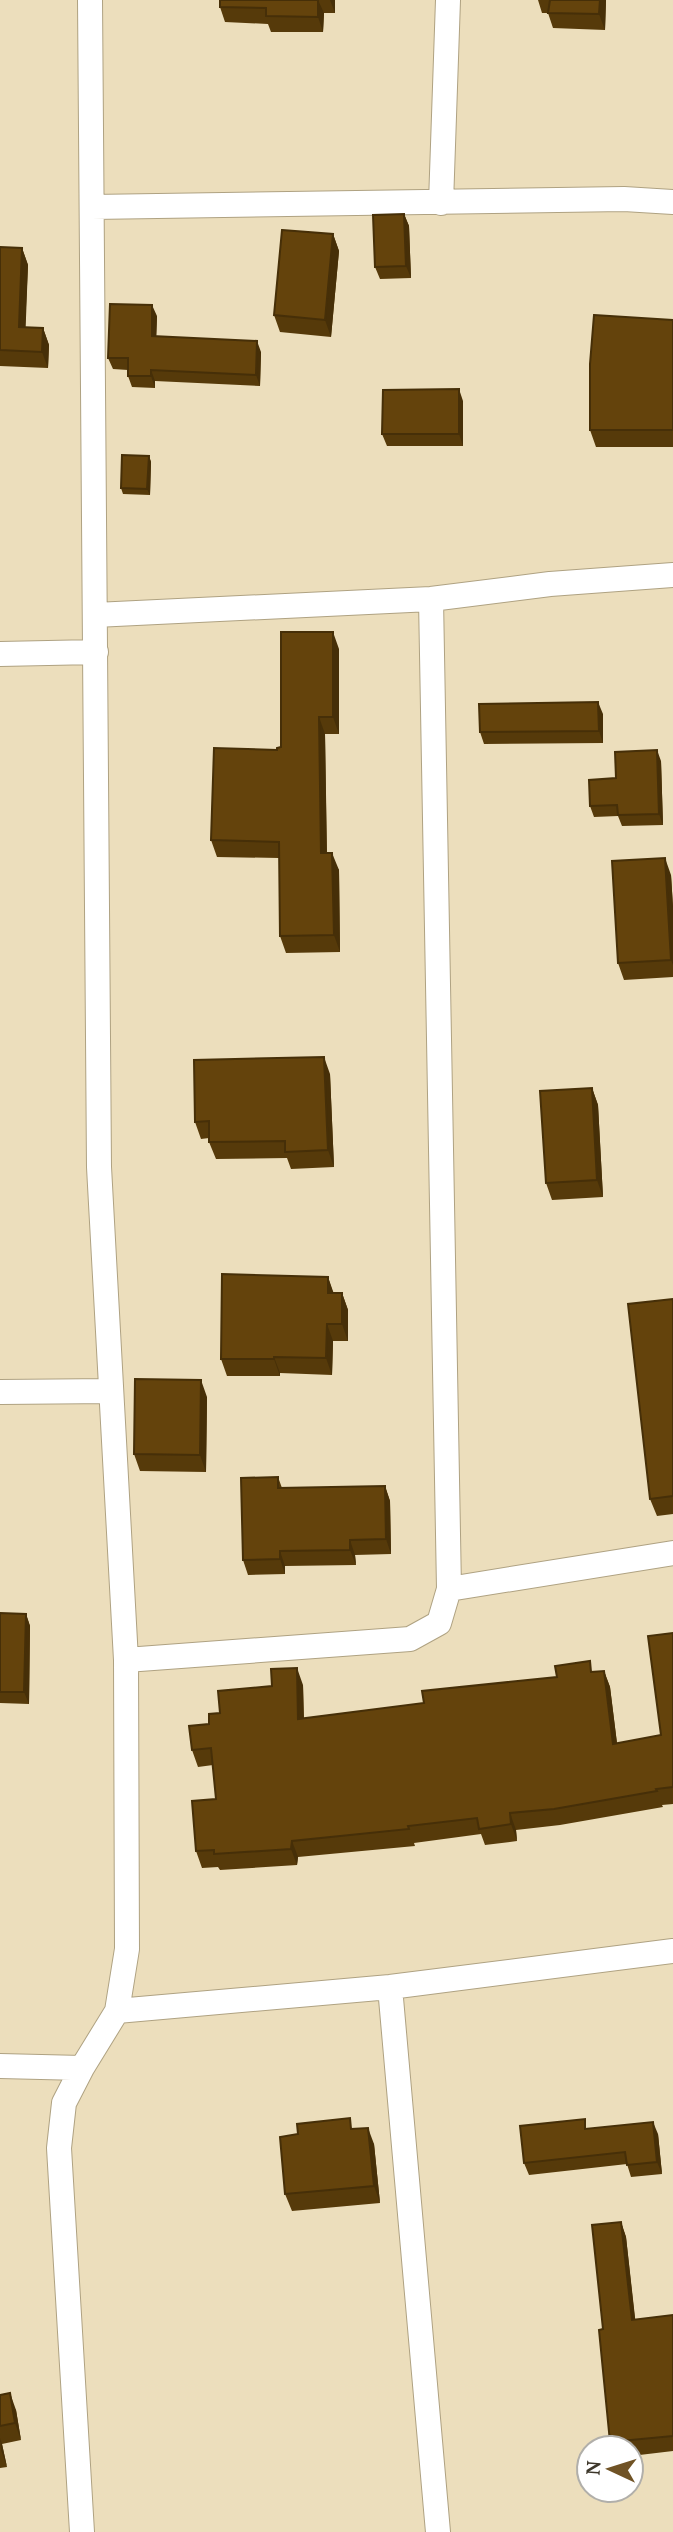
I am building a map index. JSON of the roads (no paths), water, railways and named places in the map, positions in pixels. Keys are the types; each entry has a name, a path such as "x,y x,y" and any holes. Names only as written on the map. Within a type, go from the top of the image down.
{"street":[{"path":"82,2532 59,2148 64,2103 117,2011 127,1949 126,1660 99,1167 90,0"},
{"path":"442,203 448,0"},
{"path":"92,207 624,199 673,202"},
{"path":"95,615 431,599 550,584 673,575"},
{"path":"126,1660 410,1639 439,1623 449,1589 431,599"},
{"path":"0,654 96,652"},
{"path":"0,1392 111,1391"},
{"path":"449,1589 673,1553"},
{"path":"117,2011 390,1987 673,1951"},
{"path":"390,1987 438,2532"},
{"path":"0,2066 82,2068"}]}
